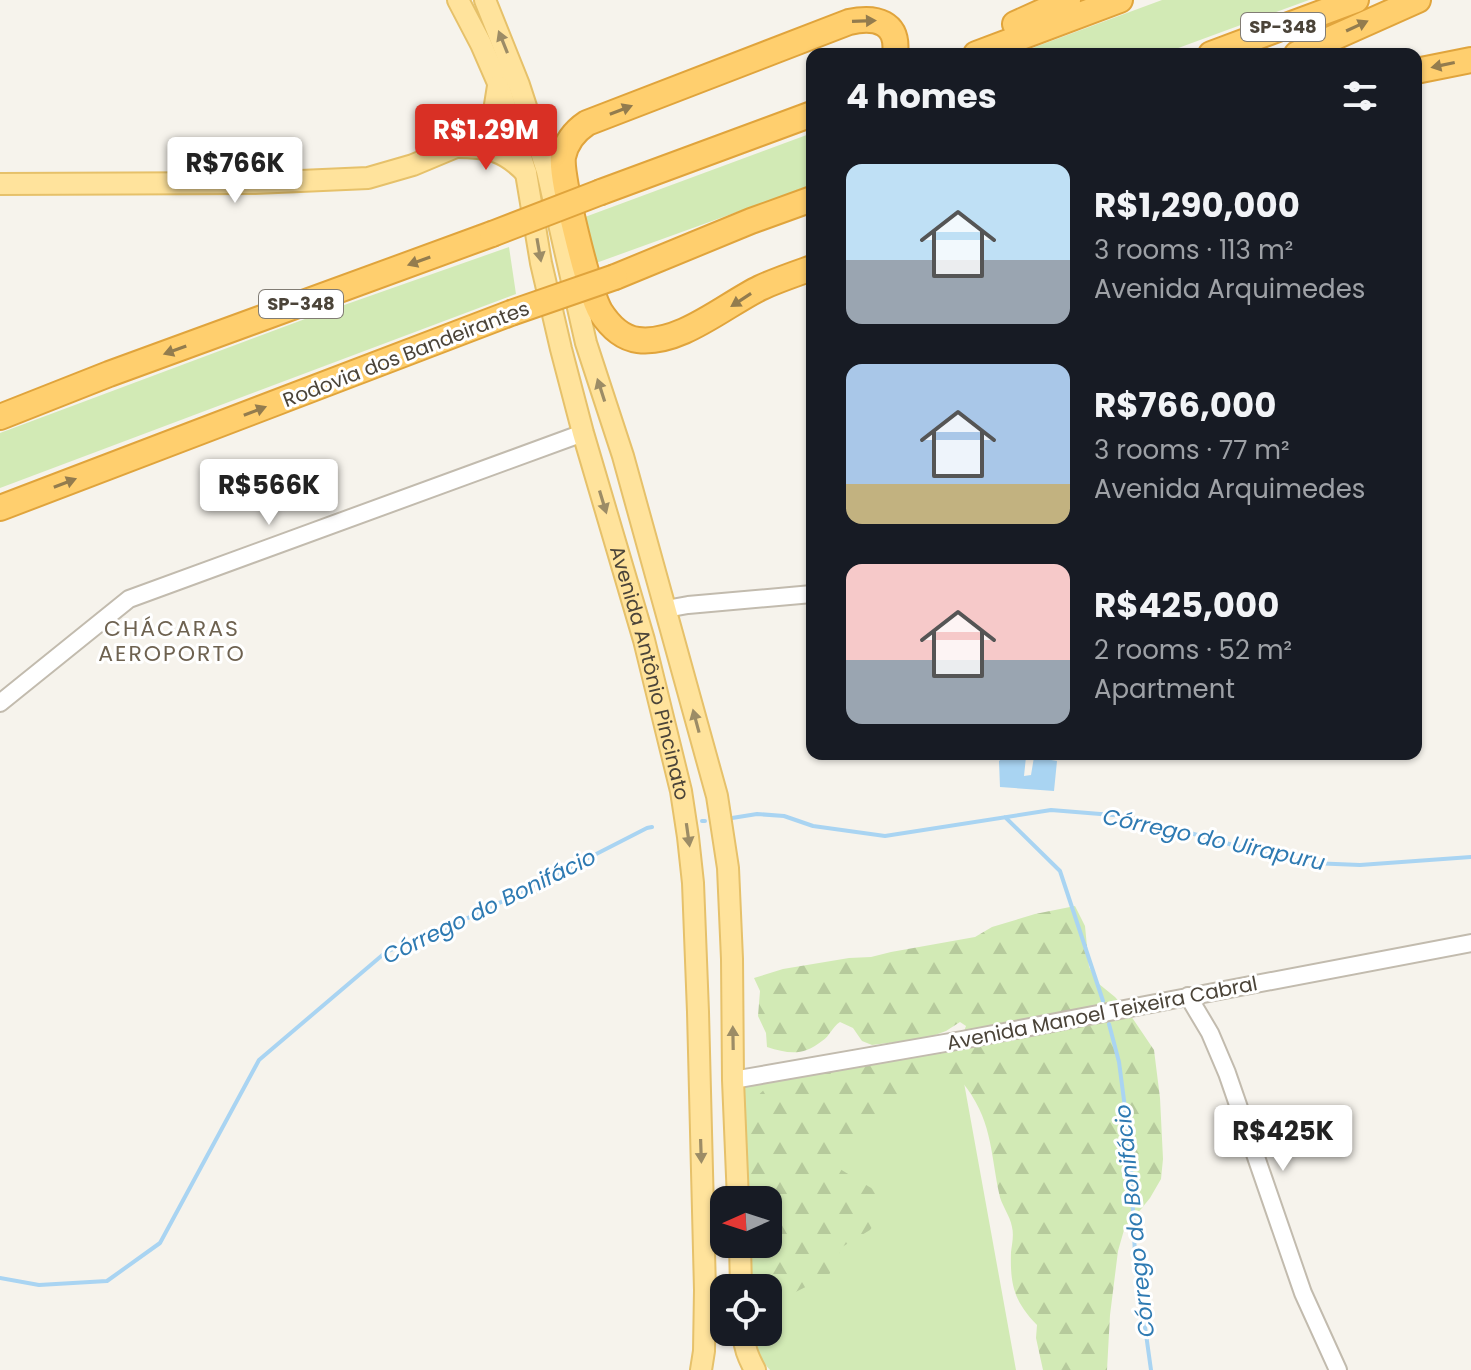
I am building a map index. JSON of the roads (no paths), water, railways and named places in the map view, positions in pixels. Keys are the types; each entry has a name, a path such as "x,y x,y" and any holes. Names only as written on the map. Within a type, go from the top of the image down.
{"highway":[{"path":"968,48 983,38 1068,0"},
{"path":"992,48 1120,0"},
{"name":"SP-348","path":"1227,48 1356,0"},
{"path":"1310,48 1418,0"},
{"path":"806,270 757,289 725,310 677,333 642,340 626,336 614,329 604,317 588,281 564,178 563,158 569,140 587,123 849,22 867,19 883,23 894,36 895,48"},
{"path":"1422,70 1471,60"},
{"path":"699,156 806,103"},
{"name":"SP-348","path":"0,417 806,116"},
{"name":"Rodovia dos Bandeirantes","path":"0,508 511,313 615,277 806,201"},
{"path":"751,221 806,211"}],"main road":[{"name":"Avenida Antônio Pincinato","path":"458,0 498,83 526,173 541,263 561,349 644,640 681,791 692,868 705,1290 701,1370"},
{"name":"Avenida Antônio Pincinato","path":"485,0 519,85 547,171 586,343 623,456 717,796 728,868 737,1186"},
{"path":"0,184 255,183 368,178 413,165 456,147 487,121 494,111 498,83"},
{"path":"456,147 476,147 500,153 514,160 526,173"},
{"path":"644,640 654,617 666,609"},
{"path":"655,681 669,701 686,767 696,774 709,769"},
{"path":"700,1109 715,1088 733,1080"},
{"path":"745,1346 755,1370"}],"street":[{"path":"0,703 129,599 583,433"},
{"path":"666,609 806,595"},
{"name":"Avenida Manoel Teixeira Cabral","path":"733,1080 962,1040 1471,943"},
{"path":"1188,996 1210,1033 1227,1073 1303,1293 1338,1370"}],"water":[{"path":"1026,760 1024,776 1031,775 1034,760 1057,761 1054,791 1000,787 999,761"}],"waterway":[{"name":"Córrego do Uirapuru","path":"732,818 757,814 784,816 813,826 885,836 1051,810 1125,816 1260,853 1311,863 1360,865 1471,857"},
{"path":"1005,817 1060,871 1103,1001"},
{"name":"Córrego do Bonifácio","path":"0,1278 39,1285 107,1281 160,1243 259,1060 386,952 451,926 652,827"},
{"name":"Córrego do Bonifácio","path":"1109,1024 1119,1062 1130,1146 1135,1255 1151,1370"}],"district":[{"name":"CHÁCARAS AEROPORTO","path":"172,640"}]}
